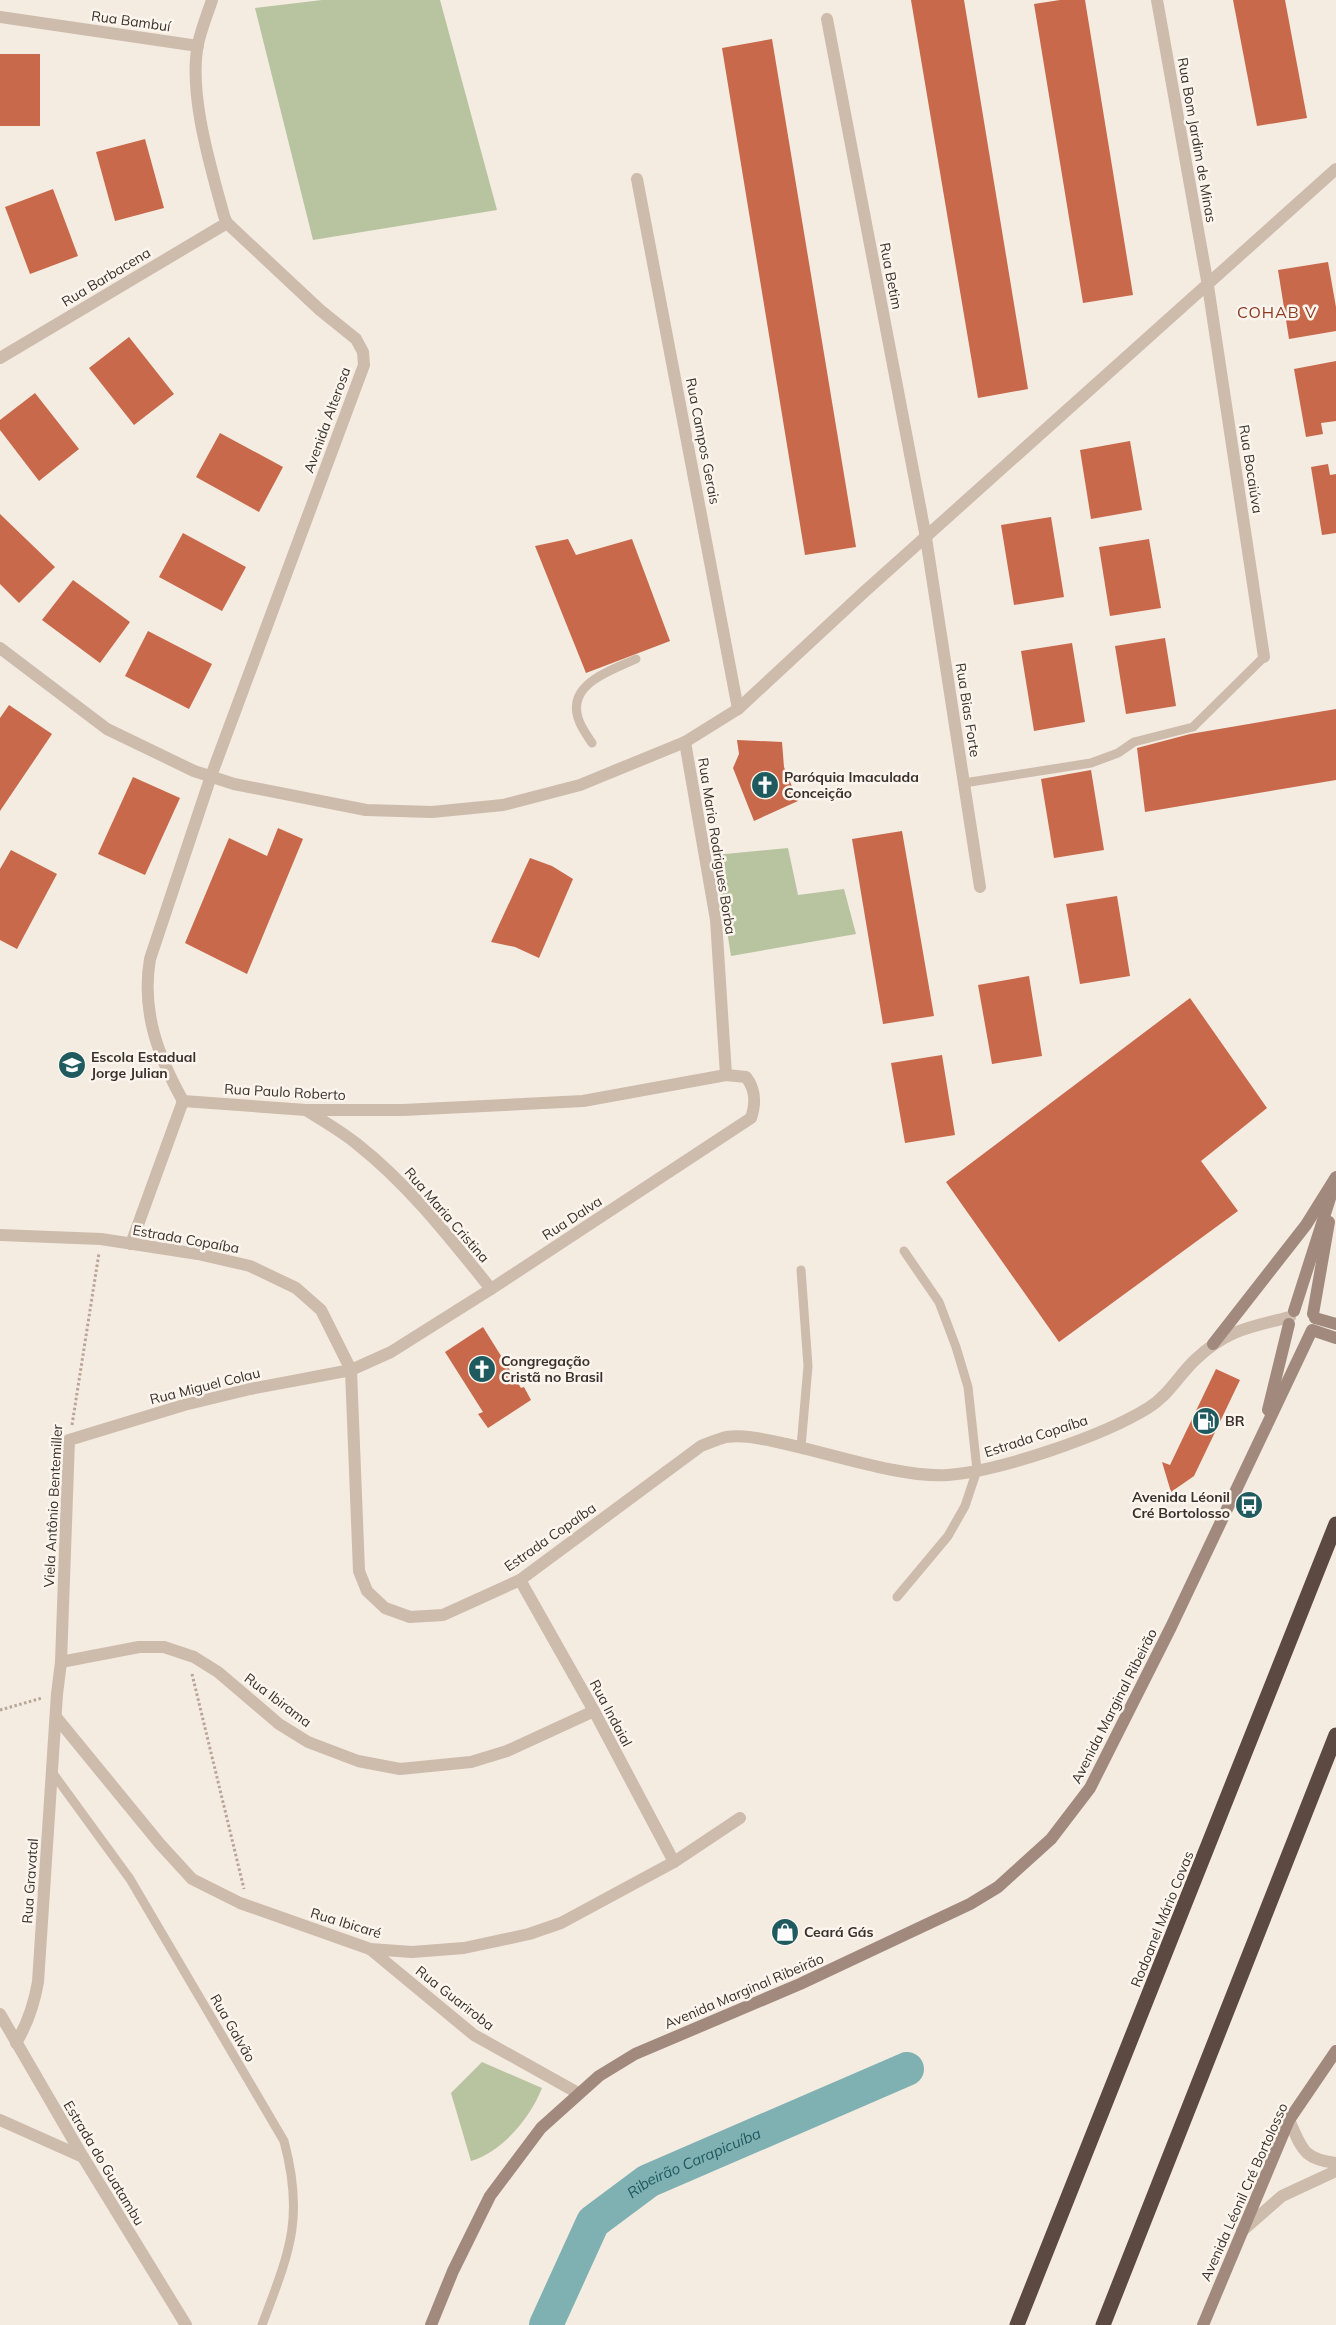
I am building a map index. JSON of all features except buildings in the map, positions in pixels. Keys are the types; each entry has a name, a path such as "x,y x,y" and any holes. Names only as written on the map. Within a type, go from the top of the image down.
{"highway":[{"name":"Rodoanel Mário Covas","path":"1018,2325 1336,1524"},
{"path":"1103,2325 1336,1735"}],"main road":[{"path":"1262,1437 1291,1317 1336,1178"},
{"path":"1262,1437 1313,1320 1336,1178"},
{"path":"1213,1344 1306,1225 1336,1178"},
{"path":"1291,1317 1304,1308 1313,1320 1336,1338"},
{"path":"1291,1317 1293,1331 1301,1334 1313,1320"},
{"path":"1313,1320 1336,1324"},
{"name":"Avenida Marginal Ribeirão","path":"431,2325 453,2270 490,2196 541,2128 599,2076 636,2054 800,1984 936,1921 998,1887 1051,1839 1090,1788 1171,1627 1262,1437"},
{"name":"Avenida Léonil Cré Bortolosso","path":"1203,2325 1289,2120 1336,2050"}],"street":[{"path":"212,0 198,46 197,86 204,142 227,223"},
{"name":"Rua Bom Jardim de Minas","path":"1157,0 1208,286"},
{"name":"Rua Bambuí","path":"0,17 198,46"},
{"name":"Rua Betim","path":"827,19 926,538"},
{"path":"0,648 107,729 194,770 234,784 332,805 366,810 432,812 503,805 580,785 685,742 738,709 1336,169"},
{"name":"Rua Campos Gerais","path":"637,179 738,709"},
{"name":"Rua Barbacena","path":"0,358 227,223"},
{"name":"Avenida Alterosa","path":"211,776 364,365 364,352 356,340 227,223"},
{"name":"Rua Bocaiúva","path":"1208,286 1264,657"},
{"name":"Rua Bias Forte","path":"926,538 980,887"},
{"name":"Rua Mario Rodrigues Borba","path":"685,742 716,920 726,1075"},
{"path":"131,1244 184,1101 164,1067 148,1012 146,984 150,959 211,776"},
{"name":"Rua Paulo Roberto","path":"184,1101 306,1110 404,1110 583,1101 726,1075"},
{"name":"Rua Dalva","path":"351,1370 391,1352 491,1289 751,1118 755,1105 750,1083 746,1077 726,1075"},
{"name":"Rua Maria Cristina","path":"306,1110 356,1143 386,1169 427,1211 491,1289"},
{"path":"0,1243 6,1235"},
{"name":"Estrada Copaíba","path":"6,1235 101,1239 198,1254 250,1266 296,1288 321,1310 351,1370 356,1486 356,1544 359,1571 367,1592 384,1608 410,1617 443,1615 520,1580 701,1446 725,1438 753,1437 908,1472 948,1475 996,1466 1067,1444 1120,1423 1149,1407 1174,1386 1194,1361 1213,1344 1233,1331 1291,1317"},
{"name":"Rua Miguel Colau","path":"69,1440 184,1405 250,1389 351,1370"},
{"name":"Viela Antônio Bentemiller","path":"56,1717 61,1662 69,1440"},
{"name":"Rua Indaial","path":"520,1580 594,1711 674,1862"},
{"name":"Rua Ibirama","path":"61,1662 138,1647 164,1647 188,1655 218,1672 279,1724 308,1742 358,1761 400,1769 471,1762 507,1751 594,1711"},
{"name":"Rua Ibicaré","path":"56,1717 160,1844 192,1879 248,1906 370,1949 412,1952 464,1948 529,1934 561,1922 674,1862 740,1818"},
{"name":"Rua Gravatal","path":"16,2043 34,2005 38,1982 56,1717"},
{"name":"Rua Guariroba","path":"370,1949 474,2035 578,2093"},
{"name":"Estrada do Guatambu","path":"0,2014 82,2156 186,2325"},
{"path":"0,2120 82,2156"},
{"path":"1289,2120 1303,2152 1313,2159 1336,2163"},
{"path":"1240,2233 1282,2196 1336,2171"}],"lane":[{"path":"964,783 1091,763 1118,753 1134,742 1193,727 1264,657"},
{"path":"592,743 579,722 577,704 582,691 588,682 636,660"},
{"path":"897,1597 948,1536 965,1506 977,1470 968,1387 956,1347 939,1302 904,1251"},
{"path":"801,1270 808,1366 801,1447"},
{"name":"Rua Galvão","path":"52,1772 130,1878 284,2142 292,2172 294,2231 287,2258 262,2325"}],"path":[{"name":"Viela Antônio Bentemiller","path":"69,1440 101,1239"},
{"path":"188,1655 248,1906"},
{"path":"0,1710 57,1694"}],"green space":[{"path":"322,0 440,0 497,210 313,240 255,8"},
{"path":"788,848 798,895 844,889 856,934 731,956 715,855"},
{"path":"482,2062 542,2088 523,2122 514,2132 494,2150 471,2161 451,2093"}],"waterway":[{"name":"Ribeirão Carapicuíba","path":"546,2325 593,2222 648,2181 907,2069"}],"place":[{"name":"Paróquia Imaculada Conceição","path":"765,785"},
{"name":"Escola Estadual Jorge Julian","path":"72,1065"},
{"name":"Congregação Cristã no Brasil","path":"482,1369"},
{"name":"BR","path":"1206,1421"},
{"name":"Avenida Léonil Cré Bortolosso","path":"1249,1505"},
{"name":"Ceará Gás","path":"785,1932"}],"district":[{"name":"COHAB V","path":"1277,312"}]}
